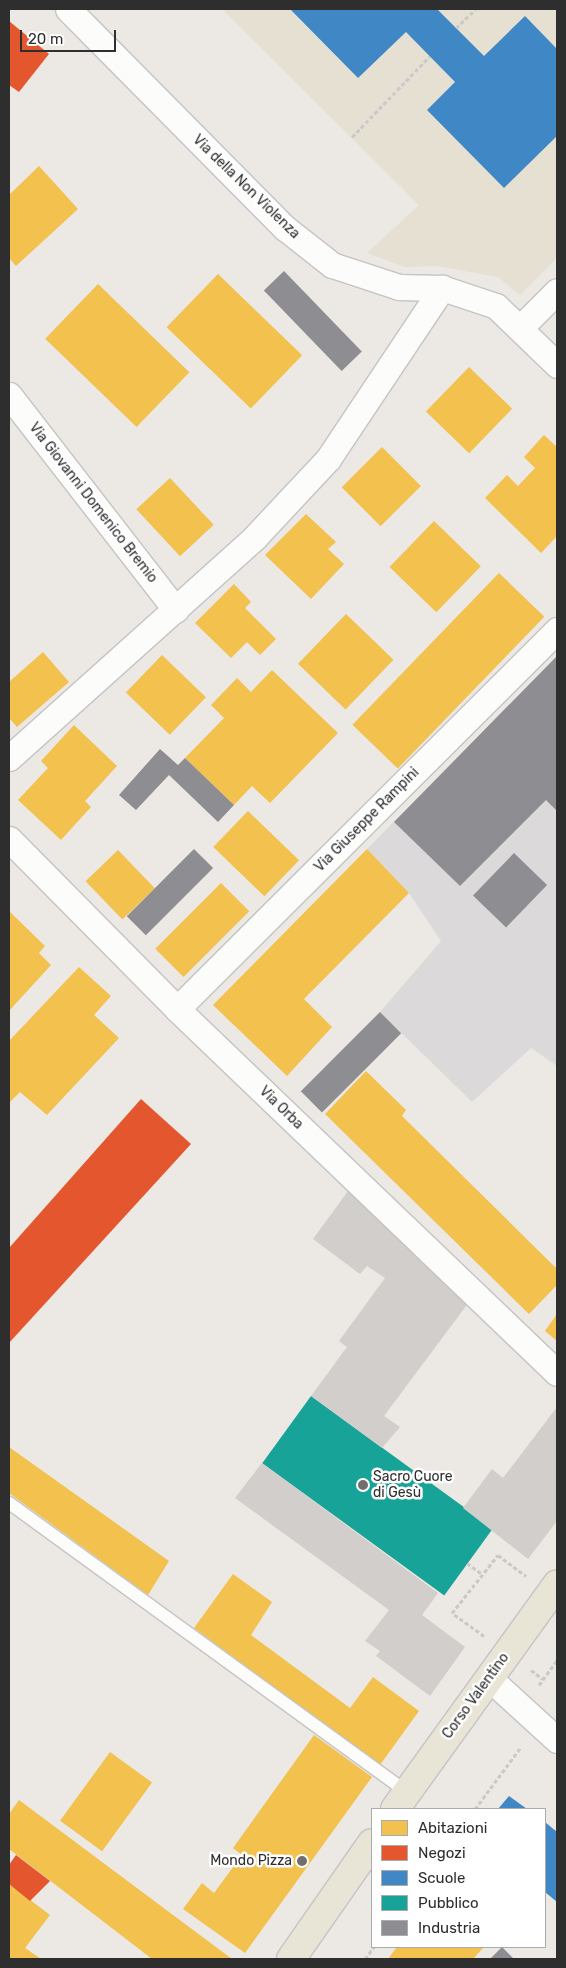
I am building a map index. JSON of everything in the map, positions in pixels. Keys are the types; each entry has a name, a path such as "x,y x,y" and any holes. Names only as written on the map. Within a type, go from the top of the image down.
{"main road":[{"name":"Corso Valentino","path":"401,1801 554,1589"},
{"path":"291,1959 371,1844"}],"street":[{"name":"Via della Non Violenza","path":"68,9 285,228 332,265 398,287 442,288 496,306 557,365"},
{"path":"9,758 256,537 328,459 442,288"},
{"path":"520,328 557,291"},
{"name":"Via Giovanni Domenico Bremio","path":"9,395 176,610"},
{"name":"Via Giuseppe Rampini","path":"177,1009 557,630"},
{"name":"Via Orba","path":"9,839 177,1009 557,1373"},
{"path":"488,1678 557,1740"}],"lane":[{"path":"9,1503 401,1801"}],"path":[{"path":"456,28 476,9"},
{"path":"352,138 430,56"},
{"path":"482,1636 452,1613 498,1555 554,1589"},
{"path":"467,1563 482,1574"},
{"path":"476,1808 524,1744"},
{"path":"365,1959 373,1948"}],"shaded area":[{"path":"222,9 557,9 557,258 520,295 498,277 436,266 404,267 367,253 419,205"},
{"path":"557,656 557,1066 531,1048 472,1102 380,1012 441,941 409,893 367,849"}],"building: Abitazioni":[{"path":"39,166 78,209 16,266 9,258 9,195"},
{"path":"218,274 302,355 251,409 167,327"},
{"path":"98,284 189,372 137,427 45,339"},
{"path":"469,367 512,409 469,453 426,412"},
{"path":"544,435 557,447 557,536 541,553 485,498 507,475 518,486 535,468 524,457"},
{"path":"382,447 421,486 381,526 342,487"},
{"path":"170,478 214,525 180,556 136,509"},
{"path":"306,514 336,542 328,549 344,564 311,599 265,555"},
{"path":"434,521 481,566 436,612 390,567"},
{"path":"499,573 544,617 398,769 352,725"},
{"path":"234,584 251,602 245,608 276,639 260,655 247,642 231,658 195,623"},
{"path":"346,614 393,660 346,709 298,664"},
{"path":"43,652 69,682 17,727 9,718 9,682"},
{"path":"162,655 206,697 170,735 126,692"},
{"path":"272,670 338,733 270,803 252,786 234,805 185,758 224,718 211,705 237,678 251,692"},
{"path":"74,725 117,766 85,801 91,807 61,840 18,800 48,768 41,761"},
{"path":"248,811 299,860 264,896 213,847"},
{"path":"367,849 409,893 304,999 332,1027 287,1076 213,1005"},
{"path":"118,850 155,888 122,919 86,881"},
{"path":"221,883 249,911 184,977 155,949"},
{"path":"9,911 45,946 39,953 51,965 9,1011"},
{"path":"79,967 111,996 94,1015 119,1038 47,1115 20,1092 9,1103 9,1041"},
{"path":"366,1071 406,1110 402,1116 557,1269 557,1285 529,1314 325,1114"},
{"path":"557,1314 557,1341 545,1331"},
{"path":"9,1447 169,1561 148,1595 9,1493"},
{"path":"233,1574 272,1602 251,1635 350,1708 373,1677 419,1711 380,1765 194,1628"},
{"path":"314,1735 372,1777 245,1953 183,1909 202,1883 214,1893 242,1855 233,1848"},
{"path":"110,1752 152,1783 102,1851 60,1821"},
{"path":"19,1800 232,1959 152,1959 9,1849 9,1814"},
{"path":"9,1884 50,1915 25,1948 41,1959 9,1959"},
{"path":"396,1948 483,1948 473,1959 388,1959"}],"building: Negozi":[{"path":"9,21 49,54 19,92 9,85"},
{"path":"141,1099 191,1144 9,1343 9,1248"},
{"path":"16,1855 50,1881 30,1901 9,1884 9,1865"}],"building: Scuole":[{"path":"290,9 437,9 484,56 525,16 557,49 557,136 504,188 427,110 455,82 406,32 358,78"},
{"path":"509,1796 526,1808 499,1808"},
{"path":"546,1823 557,1832 557,1902 546,1893"}],"building: Pubblico":[{"name":"Sacro Cuore di Gesù","path":"311,1396 493,1528 444,1595 262,1463"}],"building: Industria":[{"path":"284,271 362,352 342,371 264,290"},
{"path":"557,656 557,811 546,800 460,886 394,822"},
{"path":"160,749 178,765 185,758 234,805 218,822 169,775 136,810 119,795"},
{"path":"194,849 213,868 146,935 127,916"},
{"path":"514,853 547,885 506,927 473,895"},
{"path":"380,1012 401,1033 322,1112 301,1091"},
{"path":"503,1948 514,1959 490,1959"}],"building: Altro":[{"path":"351,1187 469,1302 384,1416 400,1427 382,1448 311,1396 347,1347 339,1341 385,1278 367,1266 360,1274 313,1239"},
{"path":"557,1407 557,1521 528,1559 463,1508 492,1469 503,1478"},
{"path":"262,1463 438,1593 422,1615 465,1647 430,1696 376,1656 380,1651 365,1641 389,1610 235,1498"}],"place":[{"name":"Sacro Cuore di Gesù","path":"363,1485"},
{"name":"Mondo Pizza","path":"302,1861"}]}
